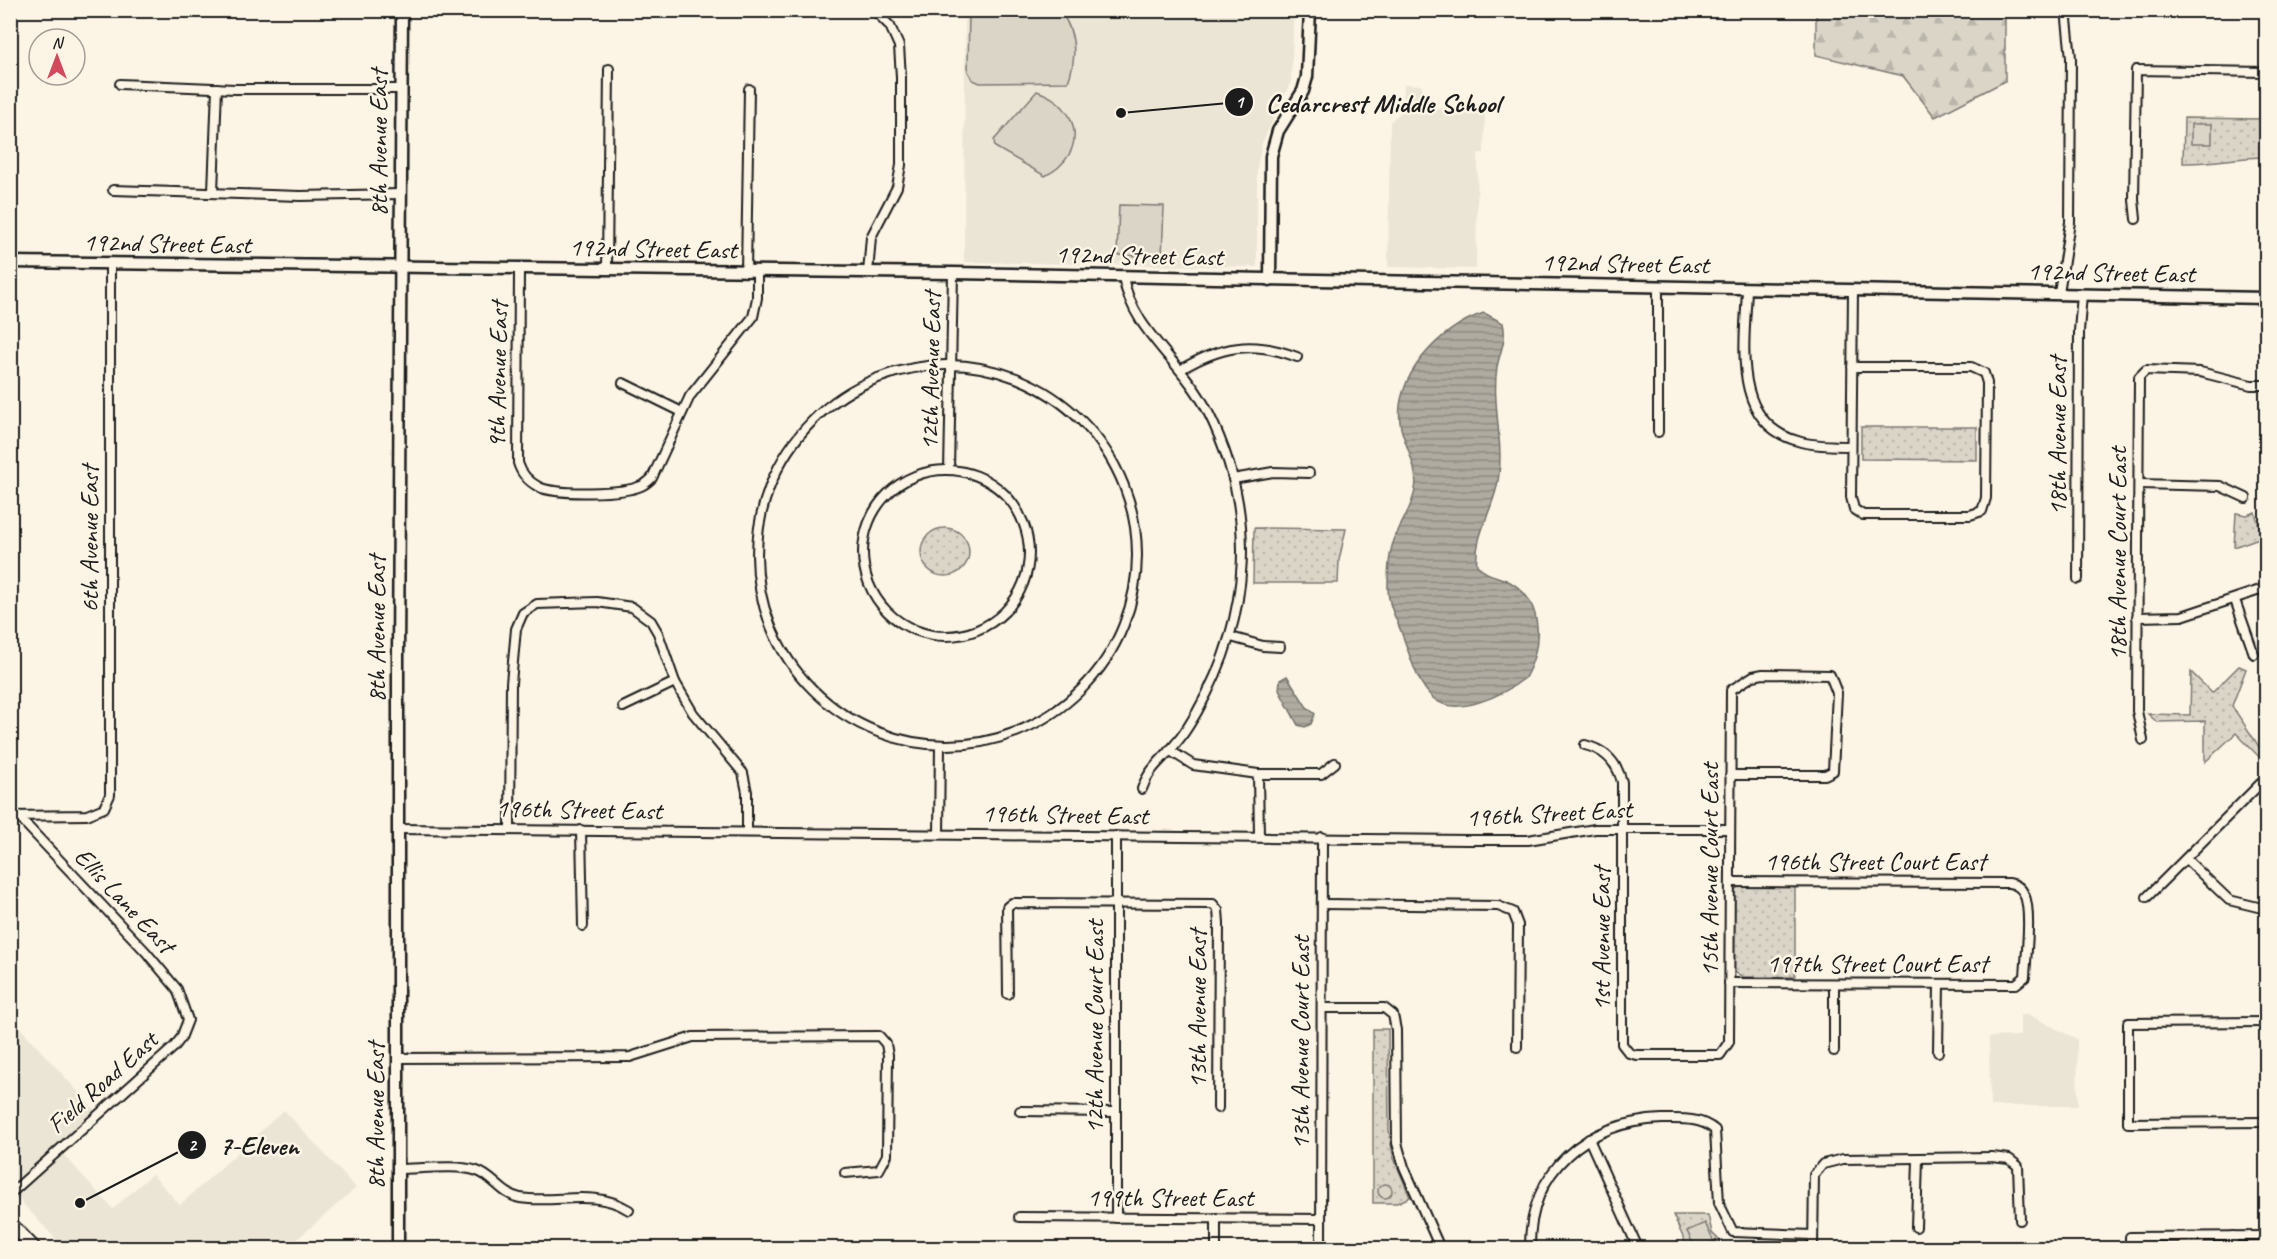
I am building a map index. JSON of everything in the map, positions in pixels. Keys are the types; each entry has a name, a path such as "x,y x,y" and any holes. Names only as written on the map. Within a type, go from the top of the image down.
{"main road":[{"path":"10,1222 34,1248"}],"street":[{"name":"8th Avenue East","path":"398,1248 402,10"},
{"path":"1270,280 1270,156 1278,131 1303,91 1307,77 1310,10"},
{"path":"2059,293 2070,222 2071,58 2066,10"},
{"path":"868,273 871,237 897,187 901,165 902,77 899,46 890,26 877,11"},
{"path":"607,270 609,69"},
{"path":"2136,219 2134,200 2136,70 2266,72"},
{"path":"120,84 217,88 400,89"},
{"path":"213,191 217,88"},
{"path":"623,383 682,412 708,371 744,331 753,316 757,298 752,272 749,88"},
{"path":"113,190 213,191 300,196 400,194"},
{"name":"192nd Street East","path":"10,262 400,269 953,273 2266,298"},
{"name":"6th Avenue East","path":"14,816 87,814 100,810 108,801 110,779 110,265"},
{"name":"9th Avenue East","path":"519,269 517,454 520,470 527,479 546,489 566,491 617,491 638,487 647,483 658,469 682,412"},
{"name":"12th Avenue East","path":"949,470 953,273"},
{"path":"1123,277 1131,308 1180,370 1207,410 1233,479 1242,550 1238,609 1231,637 1196,713 1169,750 1151,768 1142,789"},
{"path":"1658,287 1658,432"},
{"path":"1747,289 1744,368 1747,389 1754,405 1767,422 1799,442 1851,446"},
{"path":"1852,367 1971,367 1984,373 1987,383 1986,498 1982,511 1970,515 1863,515 1854,509 1851,497 1851,446 1852,367 1853,291"},
{"name":"18th Avenue East","path":"2078,579 2082,294"},
{"path":"1180,370 1219,350 1238,348 1278,350 1296,357"},
{"path":"951,365 985,369 1018,378 1049,394 1076,415 1106,450 1127,492 1137,537 1137,560 1135,583 1123,627 1100,667 1077,693 1050,714 1009,734 964,744 940,745 897,738 856,722 820,696 804,681 779,645 770,625 763,604 756,560 760,517 770,485 784,456 811,421 837,400 865,383 907,369 951,365"},
{"name":"18th Avenue Court East","path":"2143,740 2137,711 2139,377 2146,370 2200,372 2251,386 2266,386"},
{"path":"949,470 974,475 1006,496 1021,517 1029,555 1019,592 1003,613 982,627 944,635 906,625 886,609 871,588 863,550 871,519 889,492 911,478 949,470"},
{"path":"1233,479 1273,472 1310,474"},
{"path":"2139,484 2220,486 2246,498"},
{"path":"2137,617 2182,616 2266,588"},
{"path":"2235,600 2253,654"},
{"path":"510,829 513,642 523,613 537,604 617,603 632,607 647,617 658,633 675,682 708,734 743,773 747,792 747,832"},
{"path":"1231,637 1263,646 1280,647"},
{"name":"15th Avenue Court East","path":"1723,1052 1729,1042 1729,829 1730,775 1733,688 1753,676 1763,674 1824,674 1832,678 1837,693 1833,771 1825,775 1730,775"},
{"path":"623,707 675,682"},
{"path":"939,834 940,745"},
{"name":"1st Avenue East","path":"1585,745 1606,754 1618,770 1622,782 1623,1048 1636,1055 1712,1056 1723,1052"},
{"path":"1169,750 1193,765 1258,774 1321,774 1335,763"},
{"path":"1258,774 1258,837"},
{"path":"2147,897 2266,778"},
{"name":"Ellis Lane East","path":"14,816 138,943 177,989 188,1020"},
{"name":"196th Street East","path":"398,829 1528,840 1595,829 1729,829"},
{"path":"581,830 583,926"},
{"name":"12th Avenue Court East","path":"1116,837 1116,1218"},
{"name":"13th Avenue Court East","path":"1321,1248 1322,837"},
{"path":"2186,859 2229,900 2266,909"},
{"name":"196th Street Court East","path":"1730,882 2009,882 2019,887 2025,895 2025,977 2023,981"},
{"path":"1008,994 1007,907 1019,901 1115,902"},
{"name":"13th Avenue East","path":"1115,902 1209,903 1218,910 1218,1108"},
{"path":"1323,904 1498,906 1513,912 1518,925 1517,1047"},
{"name":"197th Street Court East","path":"1730,983 2006,985 2023,981"},
{"path":"1834,984 1834,1051"},
{"path":"1938,1052 1939,984"},
{"path":"1323,1008 1384,1008 1390,1011 1396,1030 1397,1143 1404,1167 1440,1248"},
{"name":"Field Road East","path":"10,1194 174,1047 181,1038 188,1020"},
{"path":"2266,1022 2128,1023 2128,1123 2266,1122"},
{"path":"398,1058 630,1057 693,1037 860,1034 882,1037 888,1055 887,1155 879,1170 845,1173"},
{"path":"1020,1111 1115,1112"},
{"path":"1530,1248 1532,1221 1546,1181 1563,1160 1589,1139 1631,1122 1653,1120 1700,1121 1715,1130 1718,1196 1726,1222 1733,1232 1813,1234"},
{"path":"1589,1139 1638,1248"},
{"path":"1813,1248 1814,1175 1823,1164 1843,1159 1992,1157 2008,1159 2018,1166 2020,1220"},
{"path":"1916,1227 1918,1159"},
{"path":"398,1169 468,1169 484,1174 502,1190 517,1198 609,1199 629,1210"},
{"name":"199th Street East","path":"1019,1217 1321,1219"},
{"path":"1216,1218 1216,1248"},
{"path":"2233,1236 2233,1248"},
{"path":"2130,1248 2130,1237 2266,1236"}],"shaded area":[{"path":"965,11 1294,11 1291,82 1262,143 1257,168 1257,267 964,262"},
{"path":"1404,84 1422,85 1422,108 1485,109 1484,153 1478,153 1476,269 1388,267 1390,122 1403,110"},
{"path":"1484,313 1503,323 1504,335 1496,382 1499,471 1497,486 1478,545 1477,565 1488,574 1510,582 1530,601 1535,613 1537,640 1531,666 1525,678 1493,697 1467,705 1454,706 1443,704 1433,698 1422,685 1389,599 1388,574 1391,551 1411,503 1416,482 1414,467 1401,428 1400,410 1403,391 1422,357 1451,330"},
{"path":"1287,676 1306,706 1315,714 1311,724 1305,727 1298,725 1279,690 1280,680"},
{"path":"2020,1015 2029,1015 2077,1039 2078,1106 1990,1106 1989,1037 2020,1036"},
{"path":"11,1018 103,1119 64,1155 113,1209 152,1174 180,1205 284,1110 356,1188 287,1248 64,1248 11,1191"}],"green space":[{"path":"969,11 1060,11 1072,36 1074,54 1068,82 980,83 973,80 968,71"},
{"path":"1816,11 2005,11 2005,81 1935,117 1903,76 1816,55"},
{"path":"1037,91 1052,98 1063,108 1071,119 1074,131 1073,144 1068,156 1059,167 1045,176 995,147 994,140"},
{"path":"2184,118 2266,119 2265,157 2183,163"},
{"path":"2191,124 2212,124 2212,144 2191,144"},
{"path":"1119,205 1164,206 1162,257 1117,255"},
{"path":"1861,427 1977,427 1977,460 1861,459"},
{"path":"2255,512 2262,537 2234,547 2236,513 2247,515"},
{"path":"940,528 950,528 962,535 969,547 969,557 962,569 950,576 940,576 925,565 921,557 921,547 932,532"},
{"path":"1254,528 1346,529 1339,560 1338,583 1253,583"},
{"path":"2239,666 2246,669 2232,706 2266,757 2266,764 2236,733 2205,762 2205,721 2157,722 2148,714 2190,715 2191,672 2212,693"},
{"path":"1741,886 1795,886 1795,977 1743,977 1736,973 1732,966 1733,895 1735,889"},
{"path":"1373,1029 1388,1029 1389,1130 1393,1156 1410,1197 1397,1203 1373,1203"},
{"path":"1385,1184 1390,1186 1392,1191 1390,1196 1385,1198 1380,1196 1378,1191 1380,1186"},
{"path":"1673,1215 1708,1215 1712,1233 1720,1241 1716,1248 1688,1248"},
{"path":"1705,1223 1714,1242 1695,1248 1687,1231"}],"place":[{"name":"Cedarcrest Middle School","path":"1121,113"},
{"name":"7-Eleven","path":"80,1203"}]}
